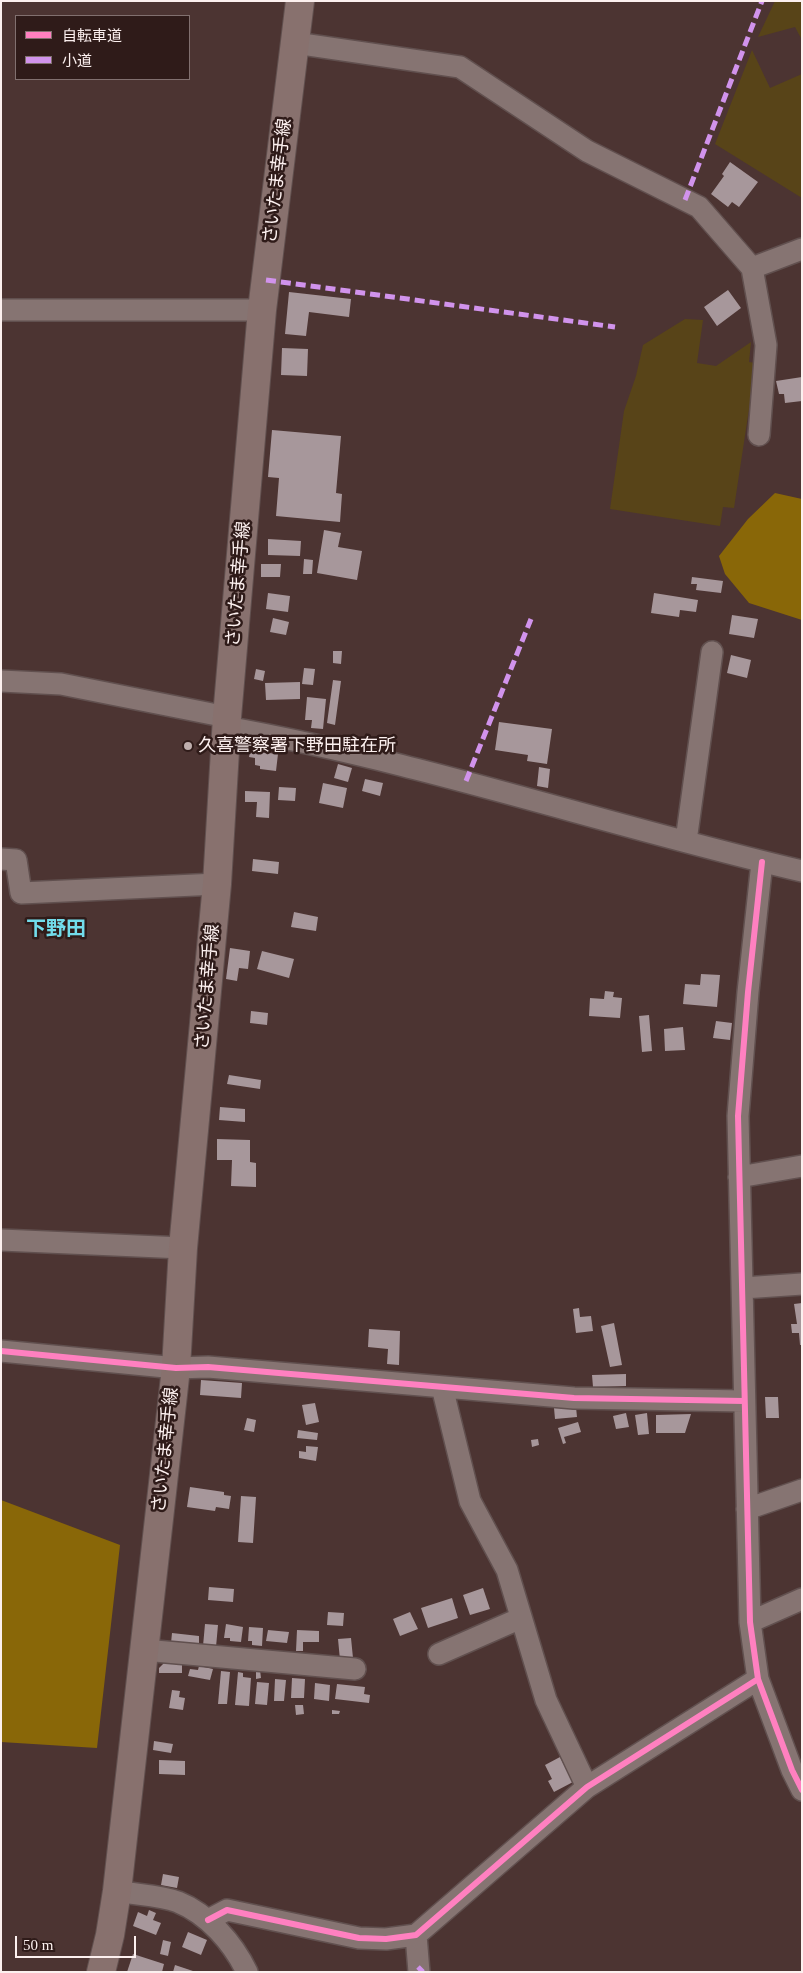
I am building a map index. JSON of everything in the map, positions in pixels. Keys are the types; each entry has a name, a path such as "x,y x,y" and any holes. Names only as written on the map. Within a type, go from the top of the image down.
{"main road":[{"name":"さいたま幸手線","path":"101,1972 110,1936 117,1891 176,1368 184,1248 217,884 227,722 262,310 300,1"}],"street":[{"path":"295,43 460,67 587,151 699,207 752,268 766,345 759,436"},
{"path":"752,268 802,249"},
{"path":"1,310 262,310"},
{"path":"686,841 712,652"},
{"path":"1,681 61,684 227,722 416,768 762,862 802,871"},
{"path":"1,859 16,860 21,893 217,884"},
{"path":"762,862 748,992 738,1116 750,1622 758,1679 792,1770 802,1790"},
{"path":"739,1177 802,1166"},
{"path":"1,1240 184,1248"},
{"path":"743,1288 802,1284"},
{"path":"1,1350 176,1368 208,1366 574,1398 744,1401"},
{"path":"442,1387 470,1501 507,1570 546,1700 587,1787"},
{"path":"748,1509 802,1490"},
{"path":"750,1622 802,1599"},
{"path":"439,1654 521,1618"},
{"path":"144,1650 355,1669"},
{"path":"208,1920 227,1910 359,1938 386,1939 416,1935 587,1787 758,1679"},
{"path":"117,1891 176,1901 193,1909 208,1920 239,1955 247,1972"},
{"path":"416,1935 419,1972"}],"shaded area":[{"path":"775,1 802,1 802,40 795,27 758,37"},
{"path":"752,50 770,88 802,74 802,198 715,144"},
{"path":"685,319 703,320 697,363 716,366 751,342 749,362 756,363 734,508 723,507 720,526 610,509 624,411 636,376 643,345"},
{"path":"775,493 802,499 802,620 749,603 725,574 719,556 748,519"},
{"path":"1,1500 120,1545 97,1748 1,1742"}],"building":[{"path":"730,162 758,182 739,207 732,202 728,207 711,194 724,176 722,174"},
{"path":"728,290 741,308 717,326 704,307"},
{"path":"289,292 351,299 349,317 309,312 306,336 285,334"},
{"path":"282,348 308,349 307,376 281,375"},
{"path":"802,377 802,401 785,403 784,394 779,394 776,381"},
{"path":"272,430 341,436 336,493 342,494 340,522 276,516 279,478 268,477"},
{"path":"324,530 341,533 338,547 362,551 357,580 317,573"},
{"path":"268,539 301,541 300,556 268,555"},
{"path":"304,559 313,560 312,574 303,574"},
{"path":"261,564 281,564 280,577 261,577"},
{"path":"692,577 723,581 721,593 696,590 697,584 691,584"},
{"path":"268,593 290,596 288,612 266,609"},
{"path":"654,593 698,600 696,612 680,610 679,617 651,613"},
{"path":"732,615 758,619 754,638 729,634"},
{"path":"273,618 289,622 286,635 270,632"},
{"path":"333,651 342,651 341,664 333,663"},
{"path":"731,655 751,660 747,678 727,673"},
{"path":"304,668 315,669 313,685 302,684"},
{"path":"256,669 265,671 263,681 254,679"},
{"path":"333,680 341,681 335,725 327,723"},
{"path":"300,682 300,699 266,700 265,683"},
{"path":"307,697 326,699 323,729 311,728 312,720 305,720"},
{"path":"499,722 552,729 547,764 527,761 528,755 495,750"},
{"path":"250,751 278,754 276,771 260,769 260,766 255,765 255,758 249,757"},
{"path":"338,764 352,768 348,782 334,778"},
{"path":"539,767 550,769 548,788 537,786"},
{"path":"365,779 383,783 380,796 362,791"},
{"path":"323,783 347,788 343,808 319,803"},
{"path":"279,787 296,788 295,801 278,800"},
{"path":"245,791 270,792 269,818 256,817 257,802 245,802"},
{"path":"253,859 279,862 278,874 252,871"},
{"path":"294,912 318,917 316,931 291,927"},
{"path":"230,948 250,951 248,969 239,968 237,981 226,979"},
{"path":"262,951 294,959 289,978 257,969"},
{"path":"701,974 720,975 717,1007 683,1004 685,984 700,985"},
{"path":"605,991 614,992 613,997 622,998 620,1018 589,1016 590,998 604,999"},
{"path":"251,1011 268,1013 267,1025 250,1023"},
{"path":"649,1015 652,1051 642,1052 639,1016"},
{"path":"716,1021 732,1023 730,1040 713,1038"},
{"path":"683,1027 685,1050 665,1051 664,1029"},
{"path":"229,1075 261,1080 260,1089 227,1084"},
{"path":"220,1107 245,1109 245,1122 219,1120"},
{"path":"217,1139 250,1140 250,1162 256,1163 256,1187 231,1186 232,1160 217,1160"},
{"path":"802,1303 802,1345 800,1345 799,1333 792,1333 791,1324 797,1324 794,1304"},
{"path":"579,1308 580,1317 591,1316 593,1331 576,1333 573,1309"},
{"path":"614,1323 622,1365 610,1367 601,1326"},
{"path":"369,1329 400,1331 399,1365 387,1364 388,1349 368,1347"},
{"path":"626,1374 626,1386 593,1387 592,1375"},
{"path":"201,1380 242,1383 241,1398 200,1395"},
{"path":"765,1397 778,1397 779,1418 766,1418"},
{"path":"315,1403 319,1422 306,1425 302,1405"},
{"path":"576,1407 577,1417 555,1419 554,1408"},
{"path":"626,1413 629,1427 616,1429 613,1416"},
{"path":"647,1413 649,1434 638,1435 635,1415"},
{"path":"691,1414 685,1433 656,1433 656,1415"},
{"path":"247,1418 256,1420 254,1432 244,1430"},
{"path":"578,1422 581,1432 564,1437 566,1443 563,1444 558,1428"},
{"path":"298,1430 318,1433 317,1440 297,1438"},
{"path":"538,1439 539,1445 532,1447 531,1440"},
{"path":"306,1446 318,1447 316,1461 299,1458 299,1451 306,1452"},
{"path":"190,1487 224,1492 224,1495 231,1496 229,1509 216,1507 215,1511 187,1507"},
{"path":"241,1496 256,1497 253,1543 238,1542"},
{"path":"209,1587 234,1589 233,1602 208,1600"},
{"path":"483,1588 490,1609 470,1615 463,1595"},
{"path":"452,1598 458,1618 428,1628 421,1608"},
{"path":"328,1612 344,1613 343,1626 327,1625"},
{"path":"410,1612 418,1629 400,1636 393,1619"},
{"path":"205,1624 218,1625 216,1647 203,1646"},
{"path":"226,1624 243,1627 241,1642 230,1641 230,1638 224,1638"},
{"path":"249,1627 263,1628 262,1646 252,1645 252,1641 248,1641"},
{"path":"268,1630 289,1632 287,1643 266,1641"},
{"path":"297,1630 319,1631 319,1642 303,1642 303,1651 296,1651"},
{"path":"172,1633 199,1636 199,1646 171,1643"},
{"path":"351,1638 353,1658 340,1660 338,1639"},
{"path":"165,1662 182,1662 182,1673 159,1673 159,1668"},
{"path":"199,1666 213,1669 210,1680 188,1676 190,1669 198,1670"},
{"path":"256,1670 260,1670 261,1678 256,1679"},
{"path":"221,1671 230,1672 227,1704 218,1704"},
{"path":"238,1672 243,1673 243,1677 251,1678 249,1706 235,1705"},
{"path":"292,1678 305,1679 304,1698 291,1698"},
{"path":"275,1679 286,1680 284,1701 274,1701"},
{"path":"257,1682 269,1683 267,1705 255,1704"},
{"path":"315,1683 330,1685 329,1701 314,1699"},
{"path":"337,1684 365,1687 364,1694 370,1695 369,1703 335,1699"},
{"path":"172,1690 180,1691 179,1697 185,1698 183,1710 169,1708"},
{"path":"295,1705 303,1705 304,1714 296,1715"},
{"path":"332,1710 340,1711 339,1714 332,1714"},
{"path":"154,1741 173,1744 171,1753 153,1750"},
{"path":"560,1757 573,1782 554,1792 548,1781 552,1779 545,1765"},
{"path":"159,1760 185,1761 185,1775 159,1774"},
{"path":"163,1874 179,1877 177,1888 161,1885"},
{"path":"149,1910 156,1913 153,1920 161,1923 156,1935 133,1926 138,1912 147,1916"},
{"path":"188,1932 207,1940 201,1955 182,1947"},
{"path":"163,1940 171,1942 168,1956 160,1954"},
{"path":"133,1954 164,1964 162,1972 127,1972"},
{"path":"175,1965 193,1971 193,1972 173,1972"}],"marked path":[{"path":"685,200 762,1"},
{"path":"266,280 615,327"},
{"path":"466,781 531,619"},
{"path":"418,1967 423,1972"}],"cycle path":[{"path":"762,862 748,992 738,1116 750,1622 758,1679 792,1770 802,1790"},
{"path":"1,1351 176,1368 208,1367 574,1398 744,1401"},
{"path":"208,1920 227,1910 359,1938 386,1939 416,1935 587,1787 758,1679"}],"place":[{"name":"久喜警察署下野田駐在所","path":"188,746"}],"district":[{"name":"下野田","path":"56,930"}]}
